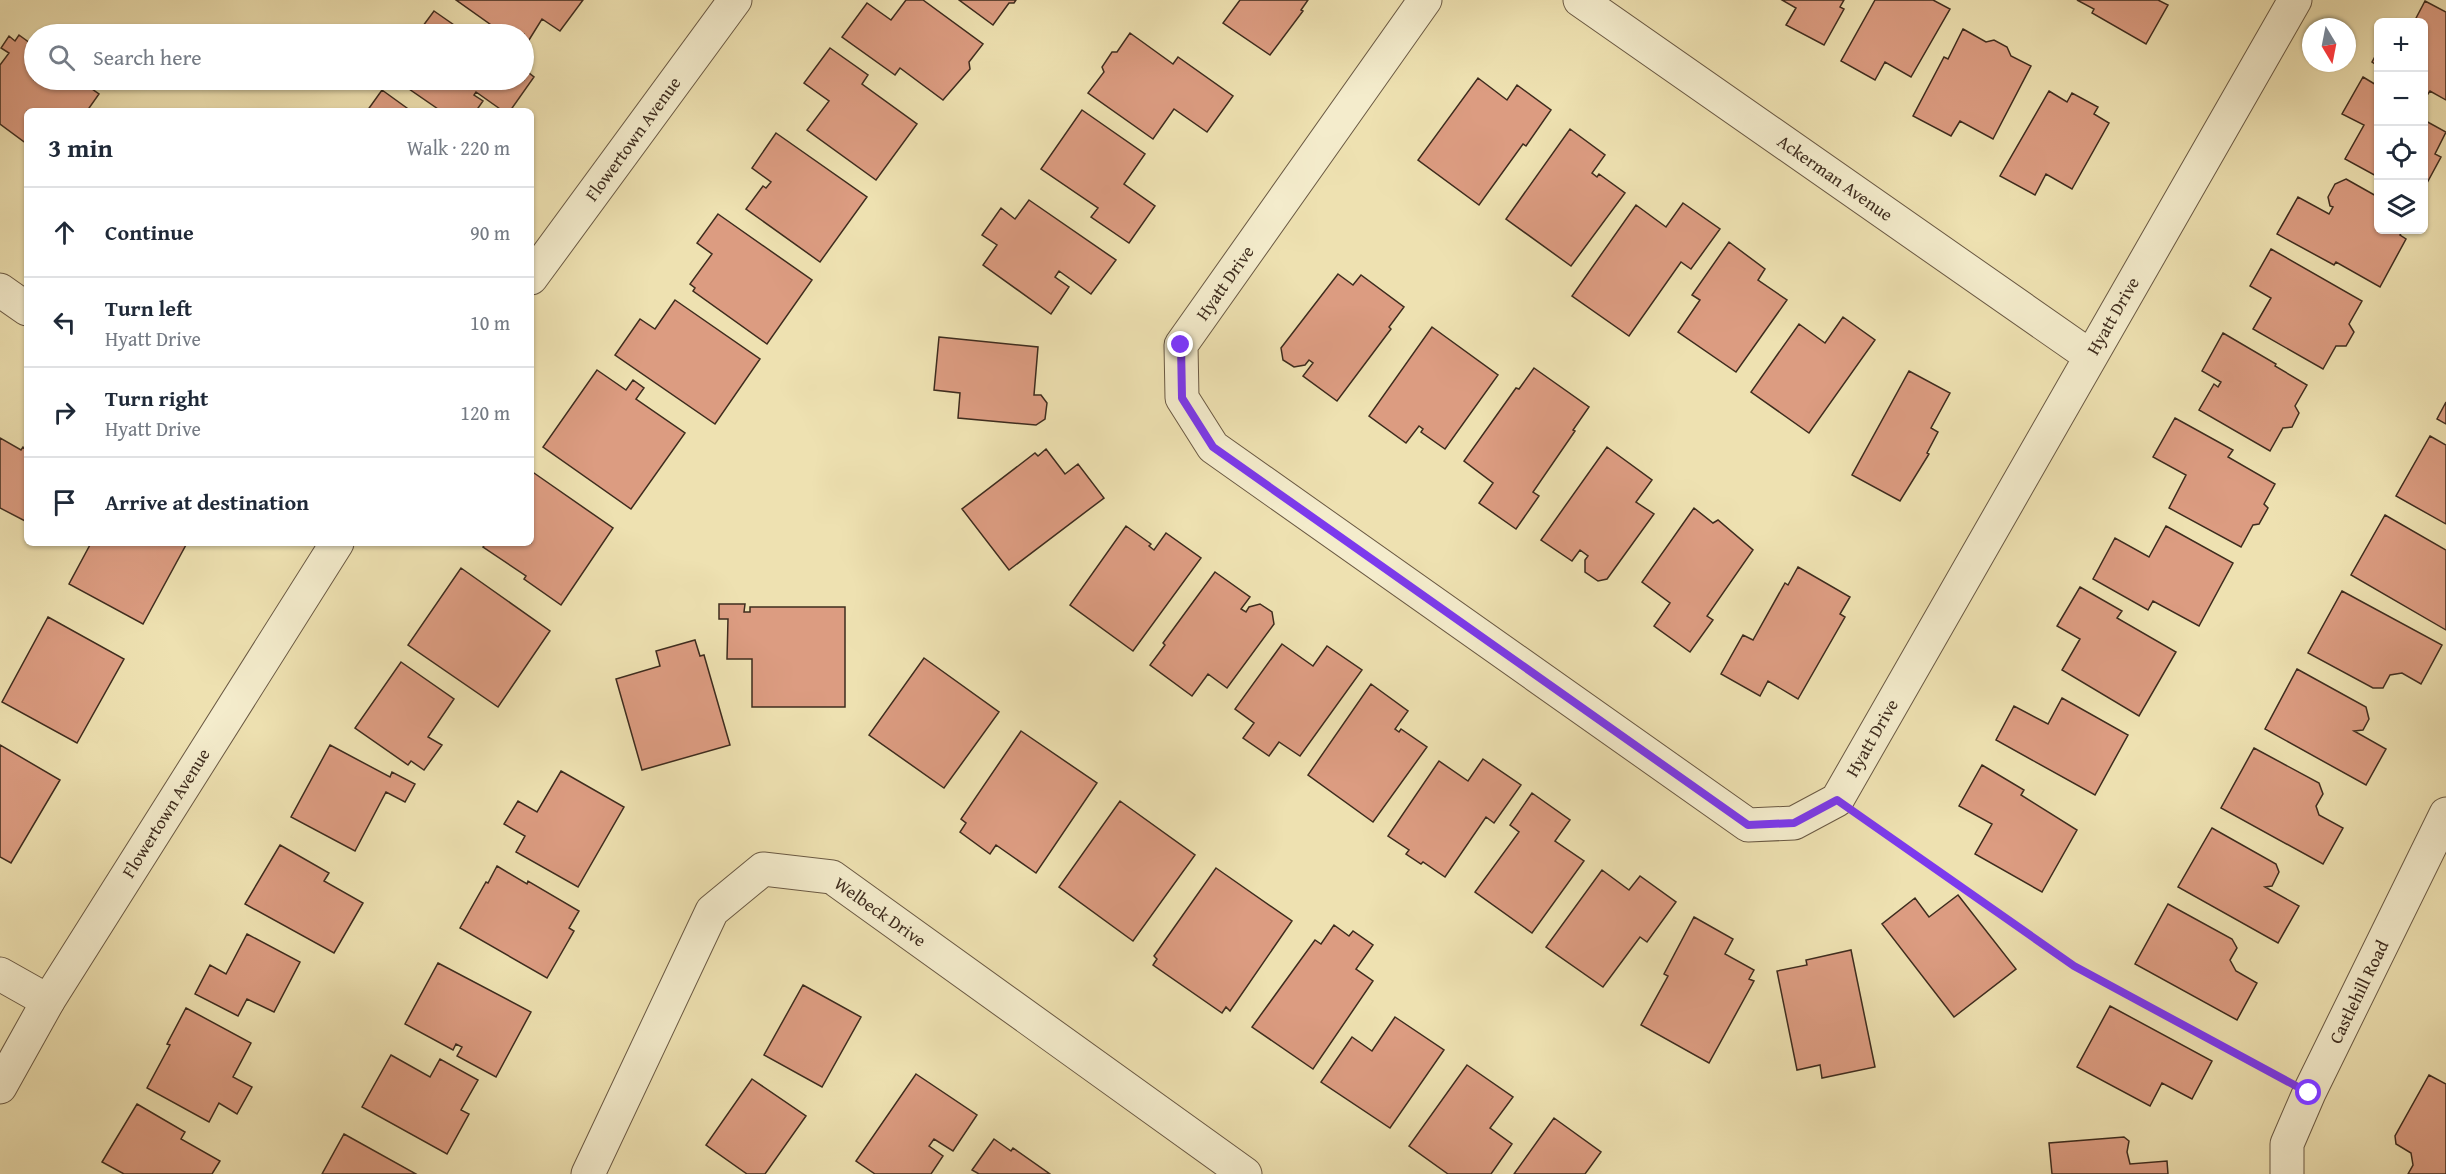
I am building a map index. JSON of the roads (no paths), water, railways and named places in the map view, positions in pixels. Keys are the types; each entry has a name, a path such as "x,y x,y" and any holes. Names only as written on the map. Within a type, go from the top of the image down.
{"street":[{"name":"Flowertown Avenue","path":"534,274 735,0"},
{"name":"Hyatt Drive","path":"1425,0 1181,345 1182,398 1213,447 1748,825 1794,823 1837,800 2295,0"},
{"name":"Ackerman Avenue","path":"1580,0 2090,356"},
{"path":"0,290 24,307"},
{"name":"Flowertown Avenue","path":"0,1087 48,1001 334,546"},
{"name":"Castlehill Road","path":"2287,1174 2287,1144 2309,1093 2446,814"},
{"name":"Welbeck Drive","path":"588,1174 712,911 763,869 832,877 1245,1174"},
{"path":"0,974 48,1001"}]}
